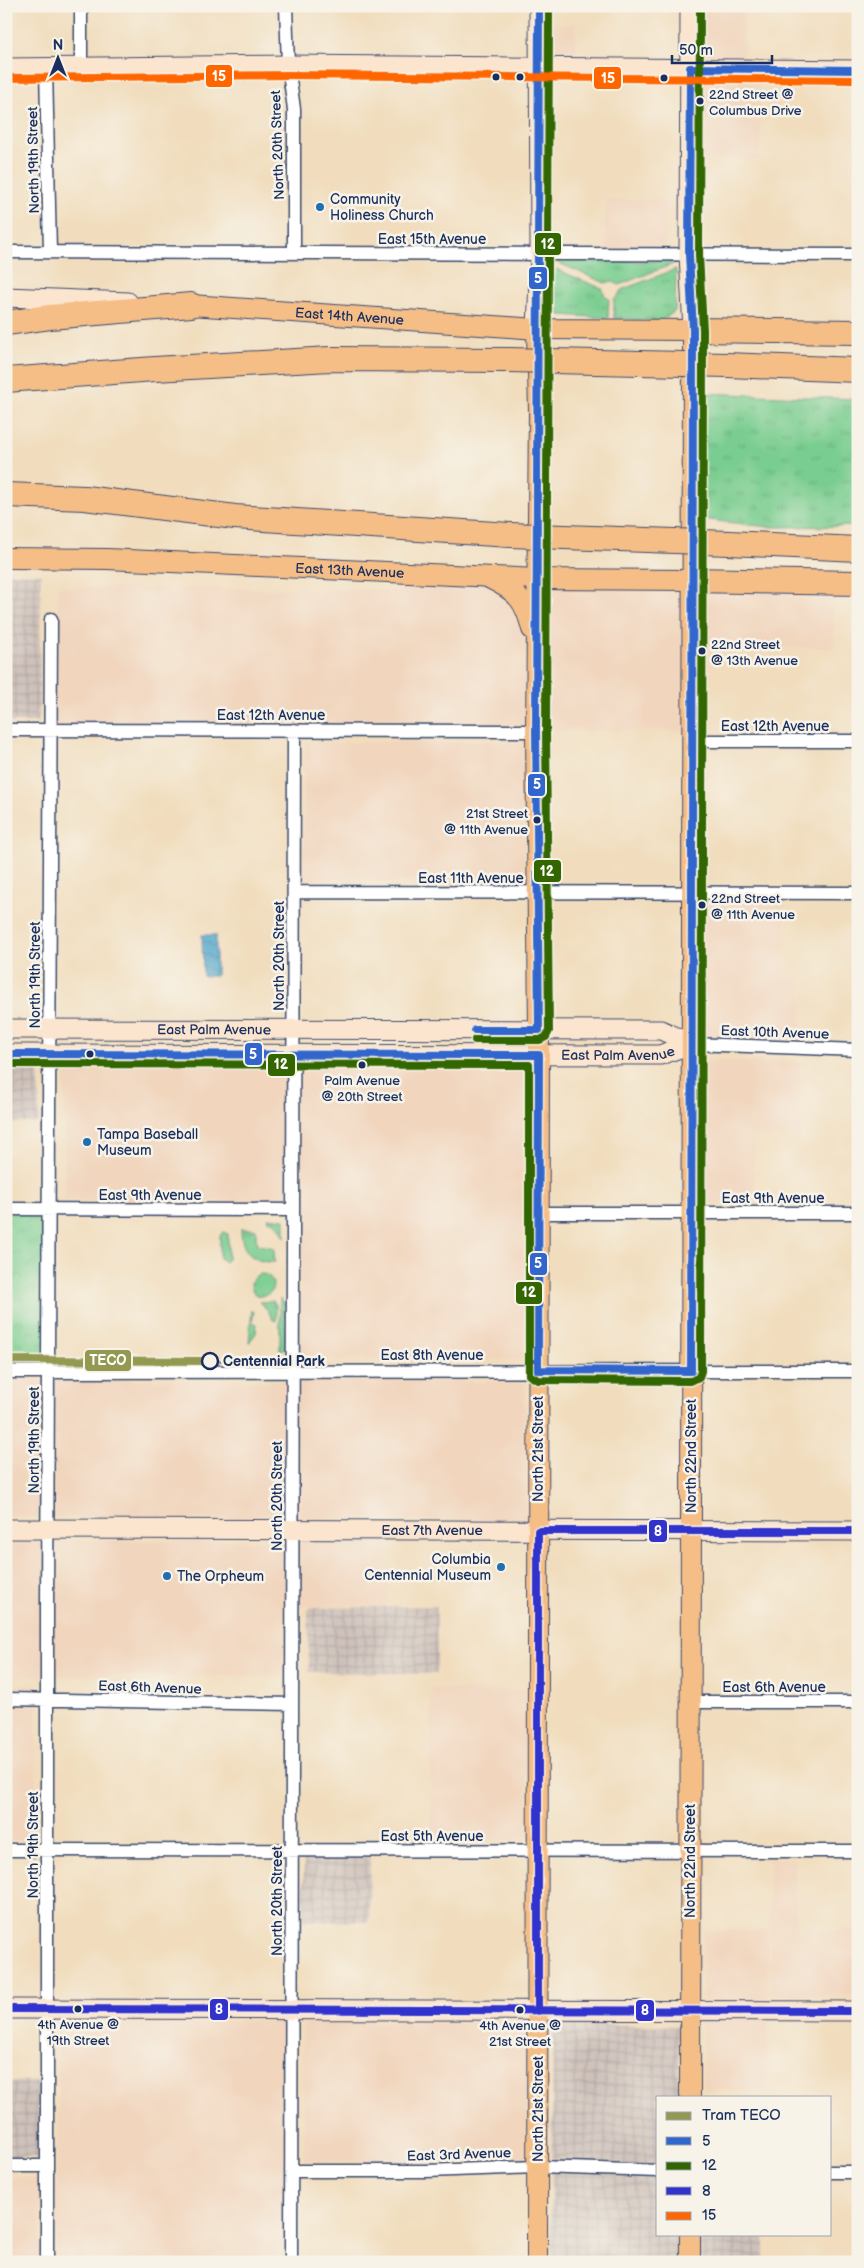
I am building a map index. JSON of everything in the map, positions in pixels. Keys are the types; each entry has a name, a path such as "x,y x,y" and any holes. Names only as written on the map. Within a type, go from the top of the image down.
{"highway":[{"path":"6,323 50,317 191,305"},
{"path":"693,330 858,332"},
{"path":"6,380 330,359 509,360 858,370"},
{"path":"6,495 86,498 235,517 510,535 858,549"},
{"path":"781,545 858,542"},
{"path":"692,580 858,583"}],"main road":[{"name":"East 14th Avenue","path":"191,305 537,329 693,330"},
{"name":"North 21st Street","path":"537,329 539,412 536,731 536,893 539,1030 537,2262"},
{"name":"North 22nd Street","path":"690,2096 693,330"},
{"name":"East 13th Avenue","path":"6,558 107,559 537,579 692,580"},
{"path":"485,577 503,585 520,596 528,614 537,646"},
{"path":"690,2236 690,2262"}],"street":[{"path":"81,6 82,68"},
{"name":"North 20th Street","path":"286,6 288,65 294,109 294,253"},
{"name":"North 21st Street","path":"537,329 540,255 539,6"},
{"name":"North 22nd Street","path":"690,6 688,255 693,330"},
{"path":"6,68 288,65 858,70"},
{"name":"North 19th Street","path":"46,68 50,252"},
{"name":"East 15th Avenue","path":"6,252 858,255"},
{"name":"East 14th Avenue","path":"6,296 191,305"},
{"name":"North 19th Street","path":"47,2262 51,619"},
{"name":"East 12th Avenue","path":"6,730 536,731"},
{"name":"North 20th Street","path":"291,2262 294,730"},
{"name":"East 12th Avenue","path":"692,741 858,741"},
{"name":"East 11th Avenue","path":"294,892 858,893"},
{"name":"East Palm Avenue","path":"6,1029 662,1030 691,1044"},
{"name":"East Palm Avenue","path":"6,1054 660,1055 691,1044"},
{"name":"East 10th Avenue","path":"691,1044 858,1050"},
{"name":"East 9th Avenue","path":"6,1209 293,1210"},
{"name":"East 9th Avenue","path":"538,1213 858,1213"},
{"name":"East 8th Avenue","path":"6,1372 858,1371"},
{"name":"East 7th Avenue","path":"6,1529 858,1531"},
{"name":"East 6th Avenue","path":"6,1699 48,1698 212,1704 292,1704"},
{"name":"East 6th Avenue","path":"690,1702 858,1702"},
{"name":"East 5th Avenue","path":"6,1850 858,1852"},
{"path":"6,2009 858,2011"},
{"path":"6,2166 48,2166"},
{"name":"East 3rd Avenue","path":"291,2171 426,2171 538,2166 656,2171"},
{"path":"832,2172 858,2172"}],"shaded area":[{"path":"699,6 743,6 744,79 760,79 760,160 702,159"},
{"path":"550,24 576,24 576,57 551,57"},
{"path":"605,199 666,200 666,253 605,253"},
{"path":"6,573 41,574 39,722 6,722"},
{"path":"400,577 832,586 834,648 686,646 687,731 55,727 58,587 400,590"},
{"path":"305,742 528,742 524,885 303,880"},
{"path":"702,901 785,901 784,976 801,977 802,1041 708,1041 700,1026"},
{"path":"6,1059 39,1059 39,1123 6,1123"},
{"path":"65,1061 522,1064 523,1360 301,1359 301,1202 65,1200"},
{"path":"704,1061 800,1061 801,1137 754,1137 753,1202 710,1203 702,1194"},
{"path":"6,1380 526,1382 527,1520 6,1517"},
{"path":"6,1541 389,1541 388,1606 283,1606 283,1676 6,1676"},
{"path":"437,1606 437,1674 309,1672 308,1608"},
{"path":"6,1685 37,1685 35,1841 6,1840"},
{"path":"431,1689 526,1690 527,1839 431,1838"},
{"path":"304,1856 370,1857 369,1922 303,1921"},
{"path":"769,1858 795,1859 796,1931 858,1930 857,1995 770,1995"},
{"path":"768,1930 768,2091 703,2090 703,1931"},
{"path":"59,2020 289,2021 283,2262 56,2262"},
{"path":"303,2022 528,2023 528,2162 304,2161"},
{"path":"553,2024 679,2026 680,2096 656,2096 656,2236 764,2236 764,2262 550,2262"},
{"path":"6,2081 43,2082 43,2158 6,2157"},
{"path":"6,2177 41,2178 40,2262 6,2262"}],"green space":[{"path":"554,261 673,261 673,264 619,285 613,281 605,283"},
{"path":"553,268 603,289 604,295 609,299 608,318 560,315 553,303"},
{"path":"676,269 675,311 661,321 614,318 614,299 621,290"},
{"path":"703,393 858,399 858,526 769,527 701,519"},
{"path":"6,1213 47,1213 46,1356 6,1356"},
{"path":"268,1218 285,1219 285,1237 277,1224 268,1220"},
{"path":"241,1229 256,1229 256,1239 259,1245 274,1248 275,1262 260,1260 249,1254 243,1244"},
{"path":"223,1232 228,1234 228,1259 225,1262 220,1258 220,1235"},
{"path":"262,1274 270,1277 273,1285 270,1293 262,1296 254,1293 251,1285 254,1277"},
{"path":"280,1298 285,1303 285,1348 280,1351"},
{"path":"274,1301 274,1304 276,1304 276,1321 273,1320 267,1309 259,1302"},
{"path":"252,1310 254,1312 252,1322 257,1324 256,1333 249,1343"}],"water":[{"path":"202,935 216,935 216,976 203,976"}],"tram line":[{"name":"TECO","path":"6,1360 210,1361"},
{"path":"210,1361 242,1361"}],"transit line":[{"name":"5","path":"475,1030 539,1030 536,731 539,6"},
{"name":"12","path":"475,1040 540,1040 546,1037 549,1031 546,731 549,6"},
{"name":"12","path":"6,1064 529,1065 529,1375 538,1380 691,1381 699,1377 701,1371 703,330 699,255 700,6"},
{"name":"5","path":"6,1054 539,1055 538,1370 691,1371 693,330 689,255 690,68 858,70"},
{"name":"15","path":"6,78 288,75 858,80"},
{"name":"8","path":"538,2011 538,1531 858,1531"},
{"name":"8","path":"6,2009 858,2011"}],"place":[{"name":"22nd Street @ Columbus Drive","path":"700,101"},
{"name":"Community Holiness Church","path":"320,207"},
{"name":"22nd Street @ 13th Avenue","path":"702,651"},
{"name":"21st Street @ 11th Avenue","path":"537,820"},
{"name":"22nd Street @ 11th Avenue","path":"702,905"},
{"name":"Palm Avenue @ 20th Street","path":"362,1065"},
{"name":"Tampa Baseball Museum","path":"87,1142"},
{"name":"Centennial Park","path":"210,1361"},
{"name":"Columbia Centennial Museum","path":"501,1567"},
{"name":"The Orpheum","path":"167,1576"},
{"name":"4th Avenue @ 19th Street","path":"78,2009"},
{"name":"4th Avenue @ 21st Street","path":"520,2010"}]}
